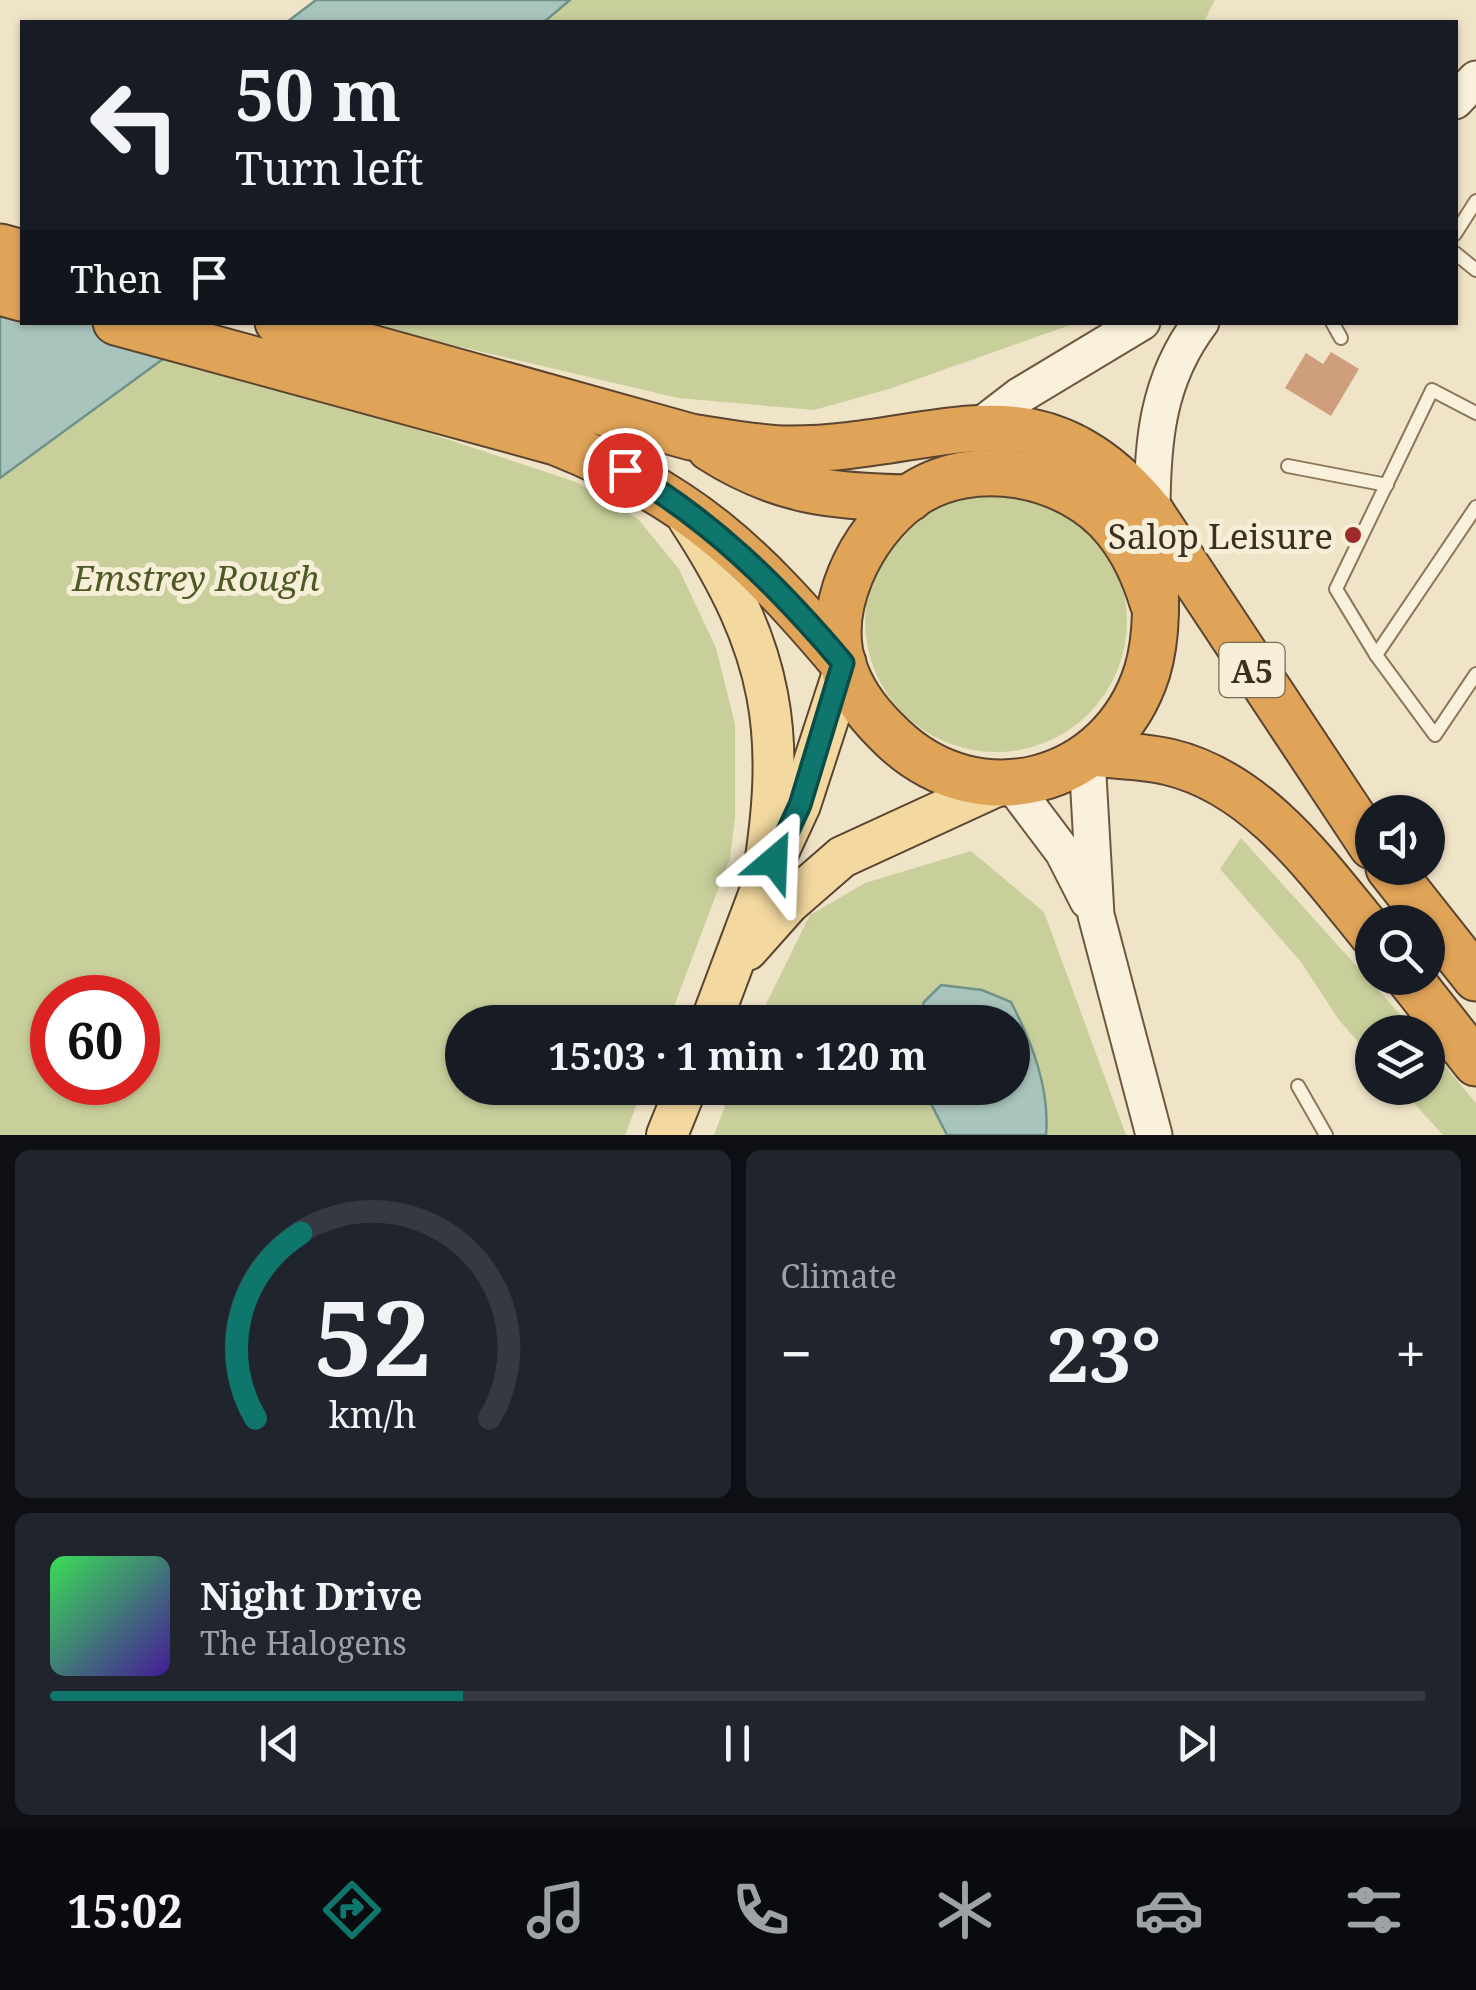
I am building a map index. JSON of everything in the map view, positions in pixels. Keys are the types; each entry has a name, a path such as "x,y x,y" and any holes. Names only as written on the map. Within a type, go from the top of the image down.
{"highway":[{"path":"127,325 556,442 625,470 676,500 786,595 843,666 870,717 905,750 945,772 1007,783 1060,773 1090,756 1137,697 1153,648 1152,514 1124,480 1071,443 1010,428 980,426 792,449 691,436 289,325"},
{"path":"843,666 844,598 866,543 952,449 980,426"},
{"path":"691,436 750,474 788,487 849,498 912,496 946,481 982,473 1019,474 1055,484 1114,526 1135,557 1153,603"},
{"name":"A5","path":"1152,514 1355,820"},
{"path":"1090,756 1170,762 1204,774 1251,799 1355,915"},
{"path":"1402,885 1476,978"},
{"path":"1423,995 1476,1062"}],"main road":[{"path":"1458,98 1476,79"},
{"path":"980,426 1020,396 1137,325"},
{"path":"1152,514 1156,426 1165,384 1199,325"},
{"path":"676,500 752,636 769,694 776,777 760,889"},
{"path":"717,1005 760,889 800,805 843,666"},
{"path":"1090,756 1096,916"},
{"path":"736,962 788,904 842,857 1007,783 1063,852 1096,916 1154,1135"},
{"path":"667,1135 679,1105"}],"lane":[{"path":"1458,229 1476,201"},
{"path":"1334,325 1341,338"},
{"path":"1476,413 1432,390 1336,590 1376,655 1435,734 1476,674"},
{"path":"1288,466 1387,486"},
{"path":"1376,655 1476,507"},
{"path":"1298,1086 1326,1135"}],"green space":[{"path":"570,0 1215,0 1205,20 546,20"},
{"path":"368,325 1070,325 889,389 814,410 678,398"},
{"name":"Emstrey Rough","path":"163,359 398,423 576,482 638,519 679,569 716,648 735,724 735,818 730,858 674,1005 445,1005 445,1105 636,1105 625,1135 0,1135 0,478"},
{"path":"996,490 1046,500 1089,528 1117,571 1127,621 1117,671 1089,714 1046,742 996,752 946,742 903,714 875,671 865,621 875,571 903,528 946,500"},
{"path":"1241,838 1355,964 1355,995 1383,995 1401,1015 1355,1015 1355,1038 1301,962 1220,869"},
{"path":"971,851 1044,912 1126,1135 1046,1135 1045,1100 1030,1044 1030,1005 765,1005 810,915 865,883"},
{"path":"1445,1066 1476,1103 1476,1135 1443,1135 1416,1105 1445,1105"},
{"path":"725,1105 932,1105 948,1135 714,1135"}],"water":[{"path":"316,0 570,0 546,20 290,20"},
{"path":"20,234 20,325 201,325 163,359 0,478 0,251"},
{"path":"941,985 982,990 1012,1005 923,1005"},
{"path":"1030,1044 1045,1100 1046,1135 947,1135 932,1105 1030,1105"}],"building":[{"path":"1331,352 1359,369 1331,416 1285,388 1306,353 1323,364"}],"place":[{"name":"Salop Leisure","path":"1353,535"}],"route":[{"path":"625,470 676,500 732,544 786,595 843,663 800,805 774,861"}]}
